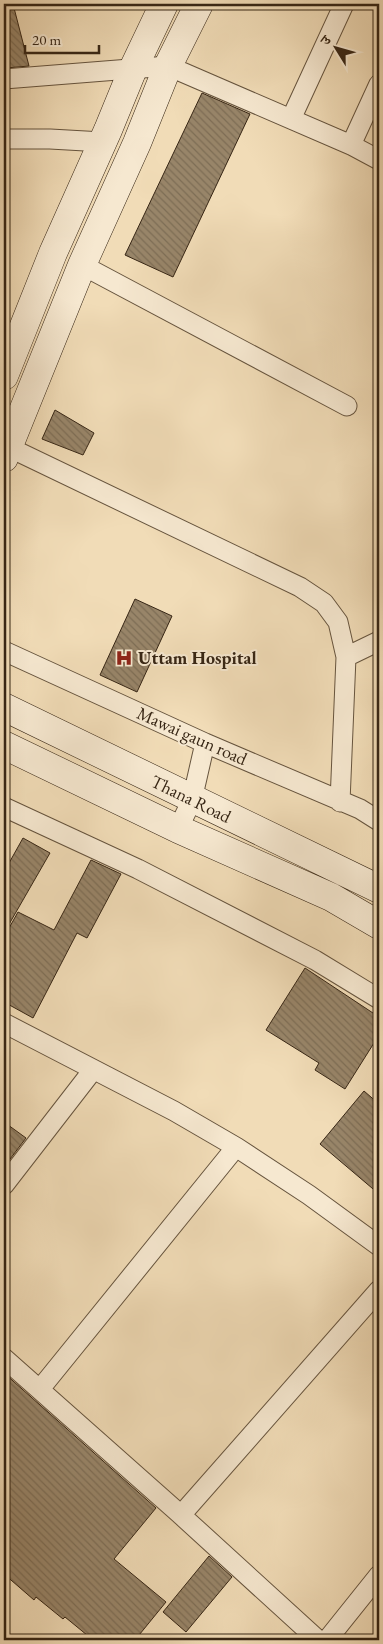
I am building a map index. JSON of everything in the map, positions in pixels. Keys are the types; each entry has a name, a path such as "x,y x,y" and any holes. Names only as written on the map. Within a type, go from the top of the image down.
{"street":[{"path":"4,376 53,253 103,142 133,69 164,4"},
{"path":"199,4 168,66 137,143 82,265 5,450 300,587 324,603 338,622 346,657 340,802"},
{"path":"291,119 344,4"},
{"path":"4,79 168,66 351,144 379,160"},
{"path":"351,144 379,84"},
{"path":"4,139 103,142"},
{"path":"82,265 347,406"},
{"path":"346,657 379,641"},
{"name":"Mawai gaun road","path":"4,651 205,743 360,810 379,821"},
{"name":"Thana Road","path":"4,707 192,800 379,889"},
{"path":"178,829 192,800 205,743"},
{"name":"Thana Road","path":"4,745 178,829 330,897 379,925"},
{"path":"4,807 138,869 315,960 379,999"},
{"path":"4,1023 174,1111 309,1195 379,1246"},
{"path":"4,1185 94,1070"},
{"path":"40,1390 236,1148"},
{"path":"181,1515 379,1290"},
{"path":"4,1358 318,1640"},
{"path":"327,1640 379,1576"}],"building":[{"path":"4,4 13,4 29,66 6,68 4,57"},
{"path":"202,93 250,114 173,277 125,255"},
{"path":"55,410 94,433 83,455 42,439"},
{"path":"135,599 172,616 137,692 100,675"},
{"path":"23,838 50,853 4,933 4,872"},
{"path":"91,860 121,874 87,938 77,933 33,1018 4,1002 4,937 18,912 54,930"},
{"path":"305,968 379,1017 379,1035 345,1089 315,1070 319,1063 266,1030"},
{"path":"364,1091 379,1104 379,1194 320,1144"},
{"path":"4,1122 26,1138 4,1167"},
{"path":"4,1373 156,1508 114,1559 166,1602 135,1640 93,1640 36,1597 34,1600 4,1574"},
{"path":"209,1556 232,1577 186,1632 163,1612"}],"place":[{"name":"Uttam Hospital","path":"124,658"}]}
